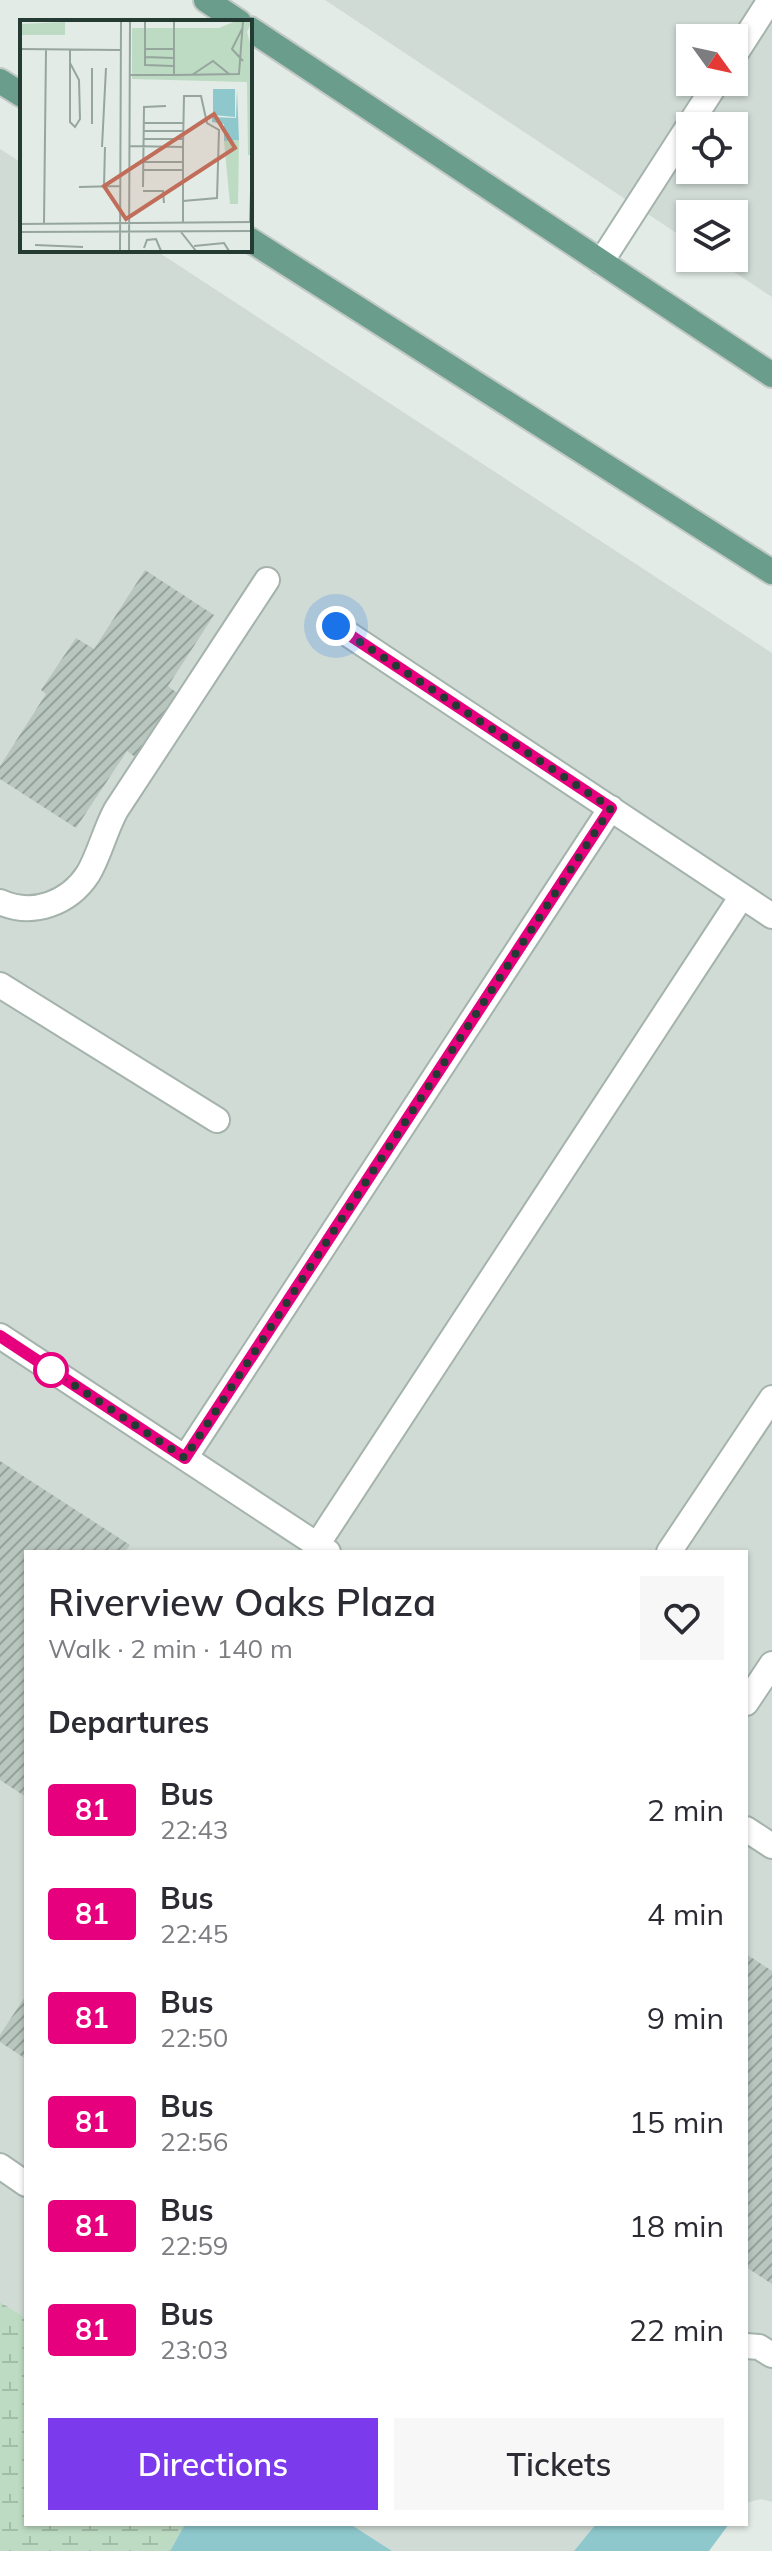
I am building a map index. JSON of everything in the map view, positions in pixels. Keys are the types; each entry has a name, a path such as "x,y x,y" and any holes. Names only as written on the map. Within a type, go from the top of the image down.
{"main road":[{"path":"206,0 236,20"},
{"path":"252,30 772,375"},
{"path":"0,81 20,94"},
{"path":"252,241 772,572"}],"lane":[{"path":"748,34 770,0"},
{"path":"601,262 708,96"},
{"path":"0,902 25,908 43,907 60,901 77,887 89,872 116,810 267,580"},
{"path":"336,626 772,916"},
{"path":"185,1458 611,808"},
{"path":"0,1336 322,1548 742,896"},
{"path":"0,985 217,1120"},
{"path":"670,1550 772,1398"},
{"path":"748,1700 772,1664"},
{"path":"748,1830 772,1846"},
{"path":"0,2166 24,2183"},
{"path":"748,2346 759,2347 772,2355"}],"shaded area":[{"path":"325,0 772,0 772,297 734,272 748,272 748,200 676,200 676,233"},
{"path":"0,149 20,162 20,252 158,252 772,653 772,2502 761,2499 748,2502 748,1550 24,1550 24,2317 0,2302"},
{"path":"353,2526 594,2526 574,2551 392,2551"}],"green space":[{"path":"0,2302 24,2317 24,2526 184,2526 170,2551 0,2551"}],"water":[{"path":"184,2526 353,2526 392,2551 170,2551"},
{"path":"594,2526 728,2526 709,2551 574,2551"}],"building":[{"path":"145,570 214,615 168,686 177,693 135,757 127,751 76,828 0,779 0,766 46,694 41,690 76,638 94,649"},
{"path":"0,1461 130,1545 126,1550 24,1550 24,1796 0,1780"},
{"path":"748,1955 772,1971 772,2284 748,2268"},
{"path":"24,1998 24,2058 0,2042 0,2035"}],"bus line":[{"name":"81","path":"0,1336 185,1458 611,808 336,626"}],"route":[{"path":"51,1370 185,1458 611,808 336,626"}]}
